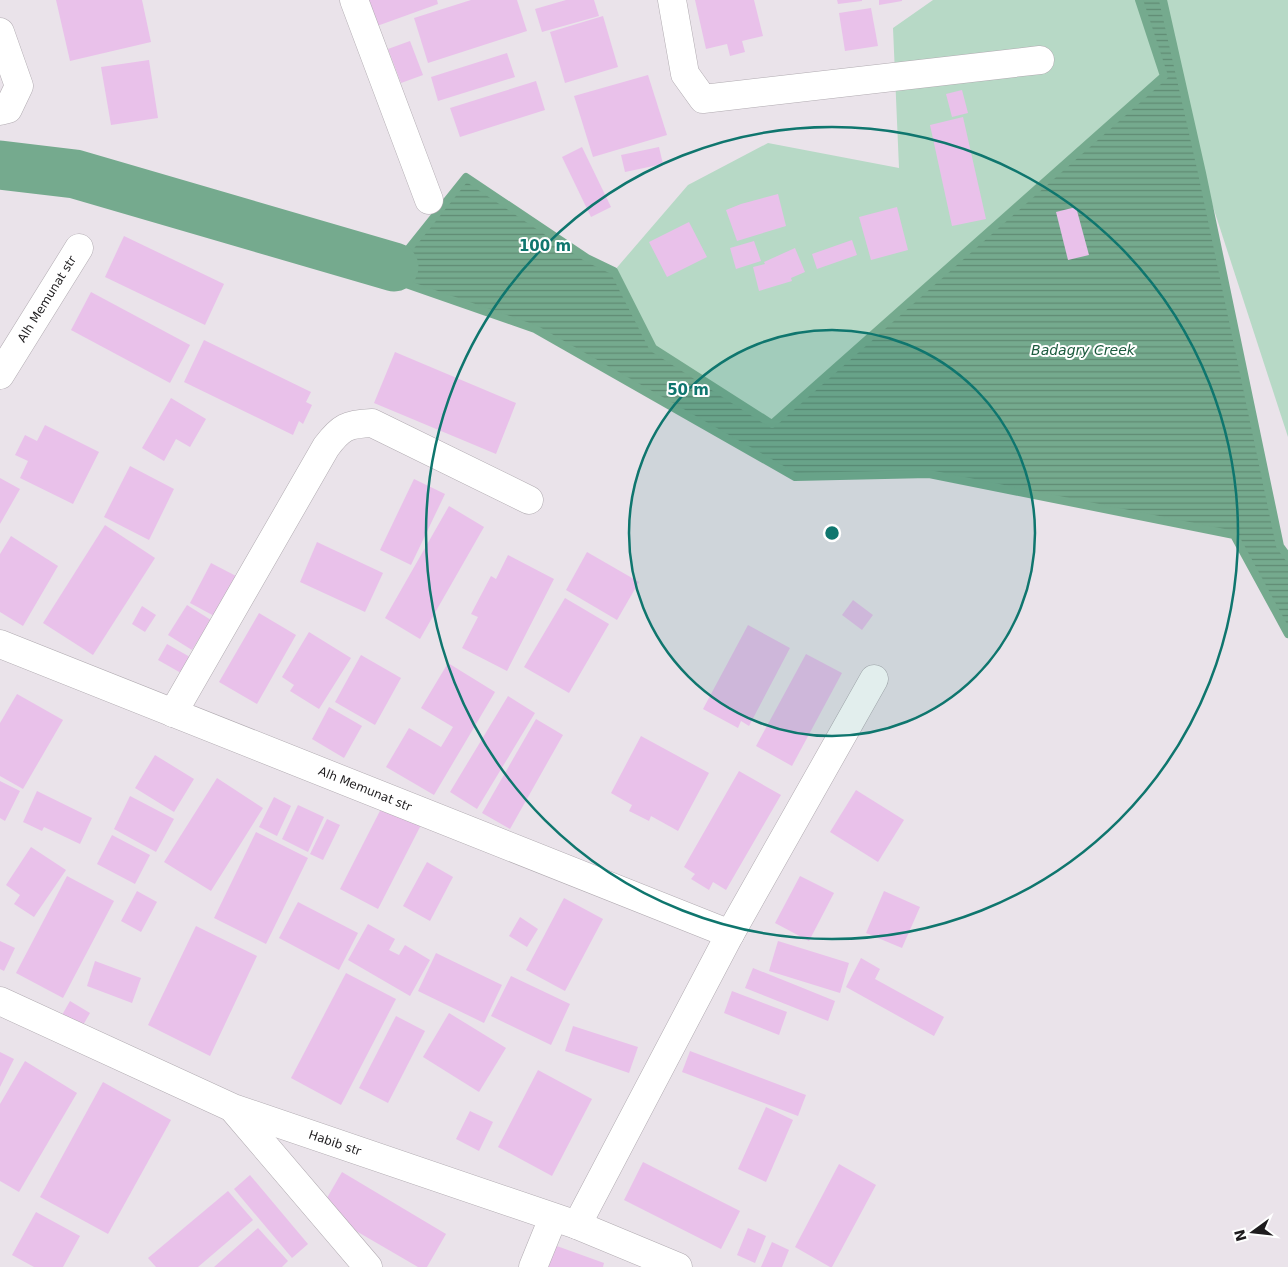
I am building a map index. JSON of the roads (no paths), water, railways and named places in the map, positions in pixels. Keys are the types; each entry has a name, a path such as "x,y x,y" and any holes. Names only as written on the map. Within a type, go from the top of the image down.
{"street":[{"path":"354,0 428,200"},
{"path":"672,0 686,74 703,99 1040,60"},
{"path":"0,32 20,86 8,109 0,111"},
{"name":"Alh Memunat str","path":"0,375 79,248"},
{"path":"173,713 326,447 337,432 352,423 372,423 530,500"},
{"name":"Alh Memunat str","path":"0,644 730,934"},
{"path":"533,1267 565,1222 874,679"},
{"name":"Habib str","path":"0,1001 233,1108 565,1222 678,1267"},
{"path":"233,1108 368,1267"}],"water":[{"name":"Badagry Creek","path":"1139,0 1163,0 1202,173 1280,546 1288,557 1288,634 1234,535 929,474 795,477 535,329 380,275 394,267 466,177 586,258 614,271 653,348 772,424 1164,76"}],"waterway":[{"path":"1139,0 1164,76 772,424 653,348 614,271 587,258 466,177 394,267 380,275 535,329 795,477 929,474 1234,535 1288,634"},
{"path":"1163,0 1202,173 1280,546 1288,557"},
{"path":"0,165 75,174 394,267"}]}
